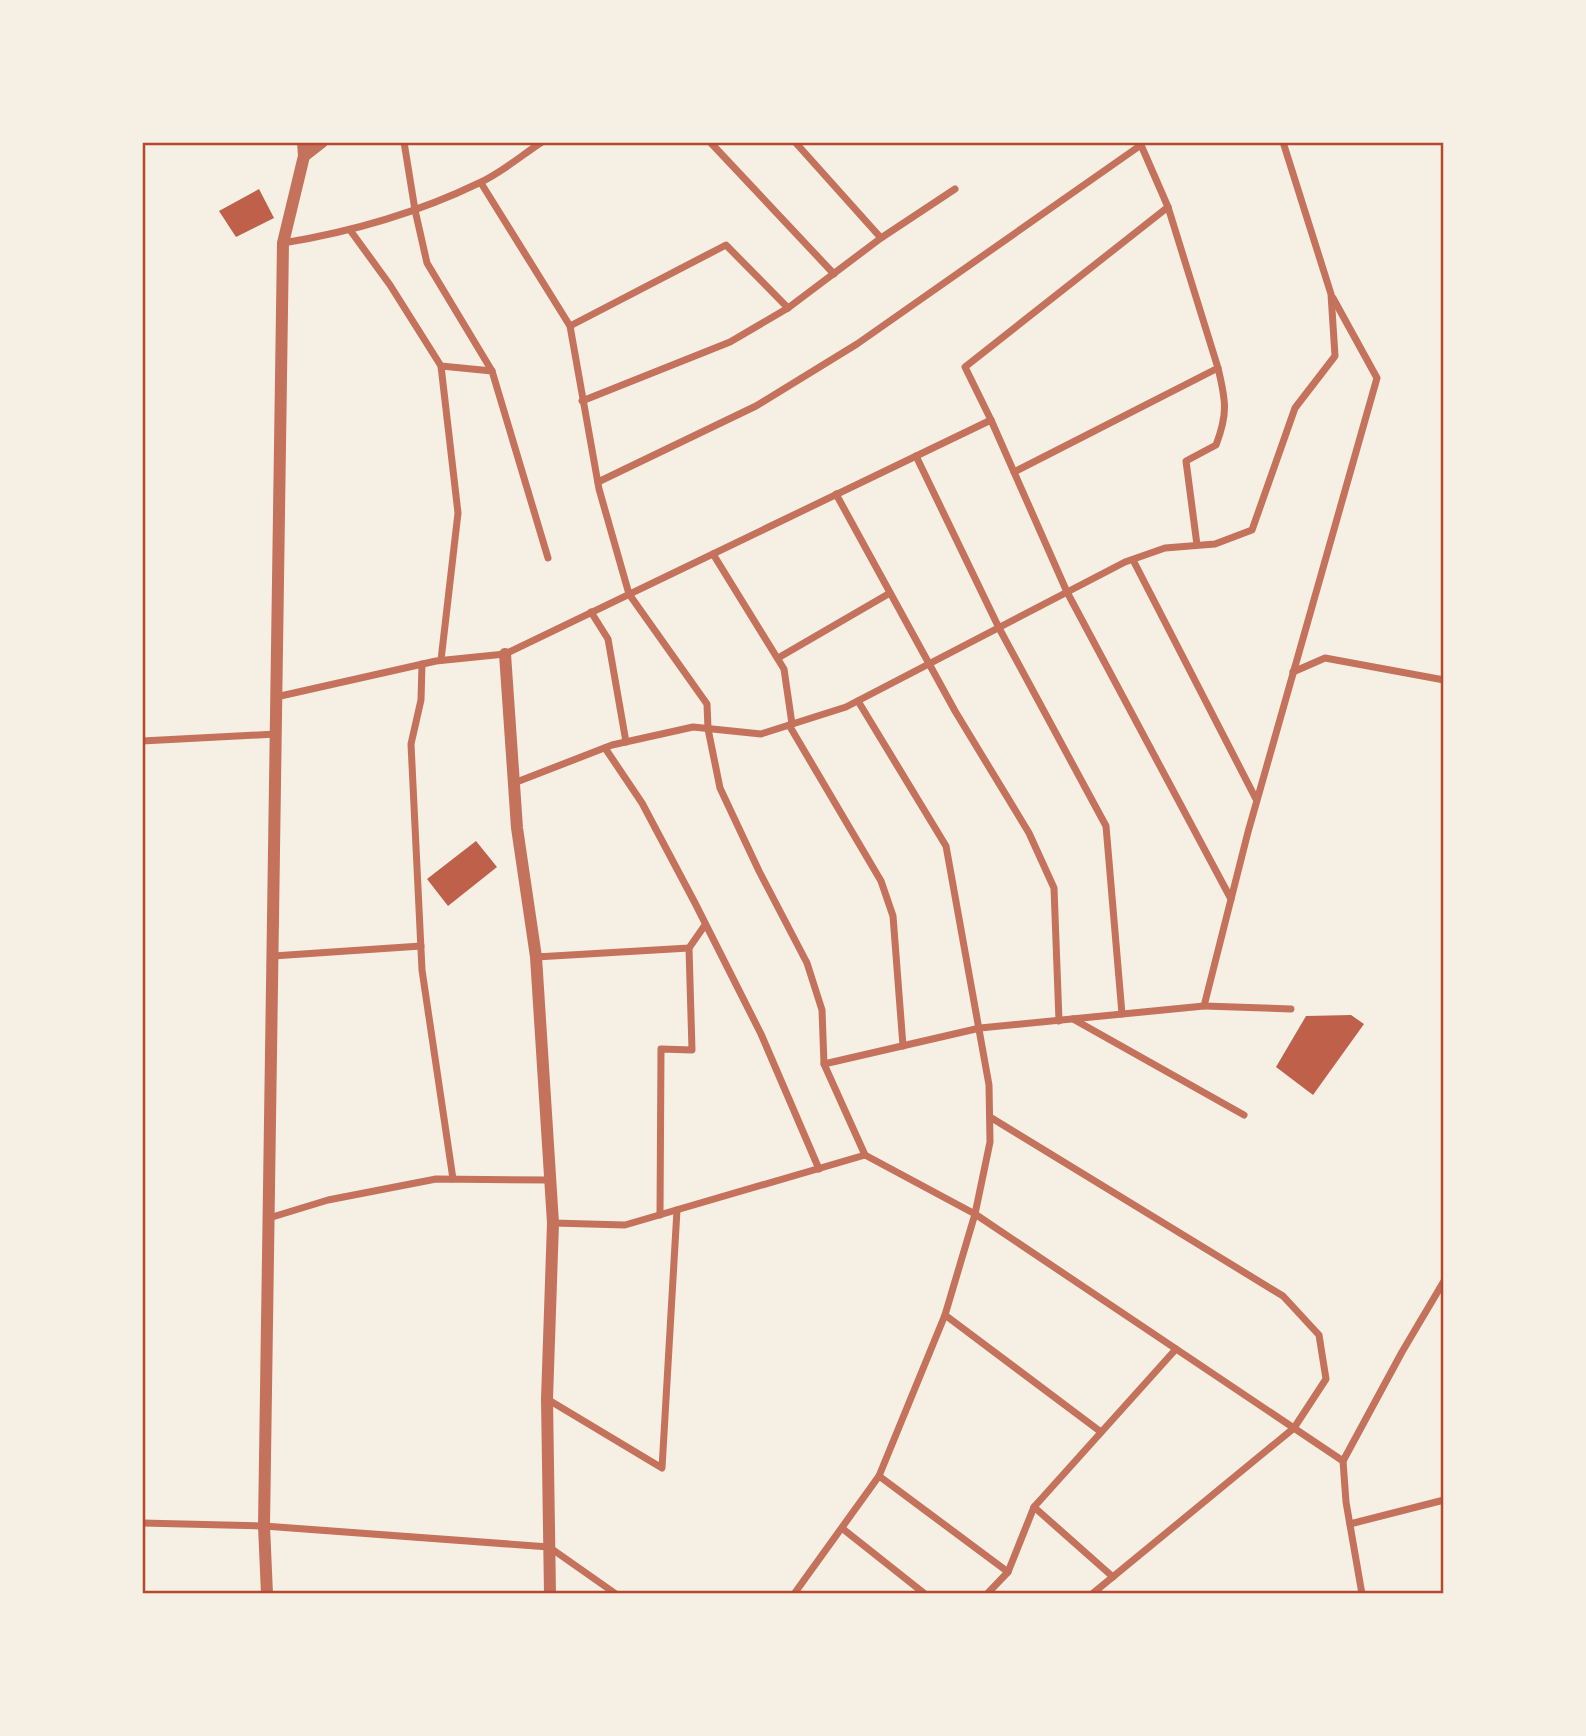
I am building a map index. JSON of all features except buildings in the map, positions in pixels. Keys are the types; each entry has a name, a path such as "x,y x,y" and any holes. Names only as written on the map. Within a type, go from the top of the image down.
{"street":[{"path":"267,1594 264,1526 283,243 304,156 303,142"},
{"path":"304,156 322,142"},
{"path":"404,142 427,262 492,371 548,558"},
{"path":"283,243 350,230 415,210 481,183 542,142"},
{"path":"710,142 834,274"},
{"path":"794,142 881,238"},
{"path":"1204,1006 1257,800 1377,378 1331,295 1283,142"},
{"path":"598,482 756,405 857,344 1141,145 1168,207 1225,397 1224,423 1216,445 1185,461 1197,545"},
{"path":"481,183 569,326 598,482 629,594 707,704 708,729 720,788 807,963 822,1010 824,1064 865,1156 975,1214 1343,1461"},
{"path":"582,401 730,342 788,308 881,238 955,189"},
{"path":"1168,207 965,367 1067,592 1231,899"},
{"path":"350,230 390,285 441,366 458,513 441,660"},
{"path":"569,326 726,245 788,308"},
{"path":"514,783 626,742 693,727 761,734 846,707 1133,560 1165,548 1215,544 1252,530 1295,408 1335,356 1331,295"},
{"path":"441,366 492,371"},
{"path":"1014,472 1218,368"},
{"path":"276,697 441,660 505,654 991,420"},
{"path":"916,456 999,628 1106,826 1122,1014"},
{"path":"836,494 955,710 1029,833 1054,888 1059,1021"},
{"path":"713,554 784,669 790,725 881,880 893,916 903,1046"},
{"path":"1133,560 1257,800"},
{"path":"778,658 890,593"},
{"path":"591,612 608,639 626,742"},
{"path":"505,654 517,828 536,957 552,1223 547,1399 550,1594"},
{"path":"1293,672 1325,658 1444,680"},
{"path":"422,664 421,700 411,744 422,970 453,1179"},
{"path":"794,1594 879,1476 945,1315 975,1214 990,1142 989,1085 946,846 858,701"},
{"path":"142,741 276,734"},
{"path":"605,748 642,803 761,1034 819,1169"},
{"path":"660,1215 661,1049 692,1050 689,948 705,925"},
{"path":"273,956 421,946"},
{"path":"536,957 689,948"},
{"path":"824,1064 980,1028 1204,1006 1291,1009"},
{"path":"1072,1019 1244,1115"},
{"path":"990,1116 1283,1296 1319,1335 1325,1379 1294,1428 1092,1594"},
{"path":"552,1223 625,1225 865,1156"},
{"path":"269,1218 328,1200 436,1179 549,1180"},
{"path":"547,1399 662,1468 677,1210"},
{"path":"1362,1594 1343,1461 1444,1281"},
{"path":"945,1315 1101,1432"},
{"path":"987,1594 1008,1572 1034,1507 1176,1349"},
{"path":"879,1476 1008,1572"},
{"path":"1350,1524 1444,1500"},
{"path":"1034,1507 1113,1577"},
{"path":"142,1523 264,1526 549,1547 616,1594"},
{"path":"843,1529 925,1594"}]}
